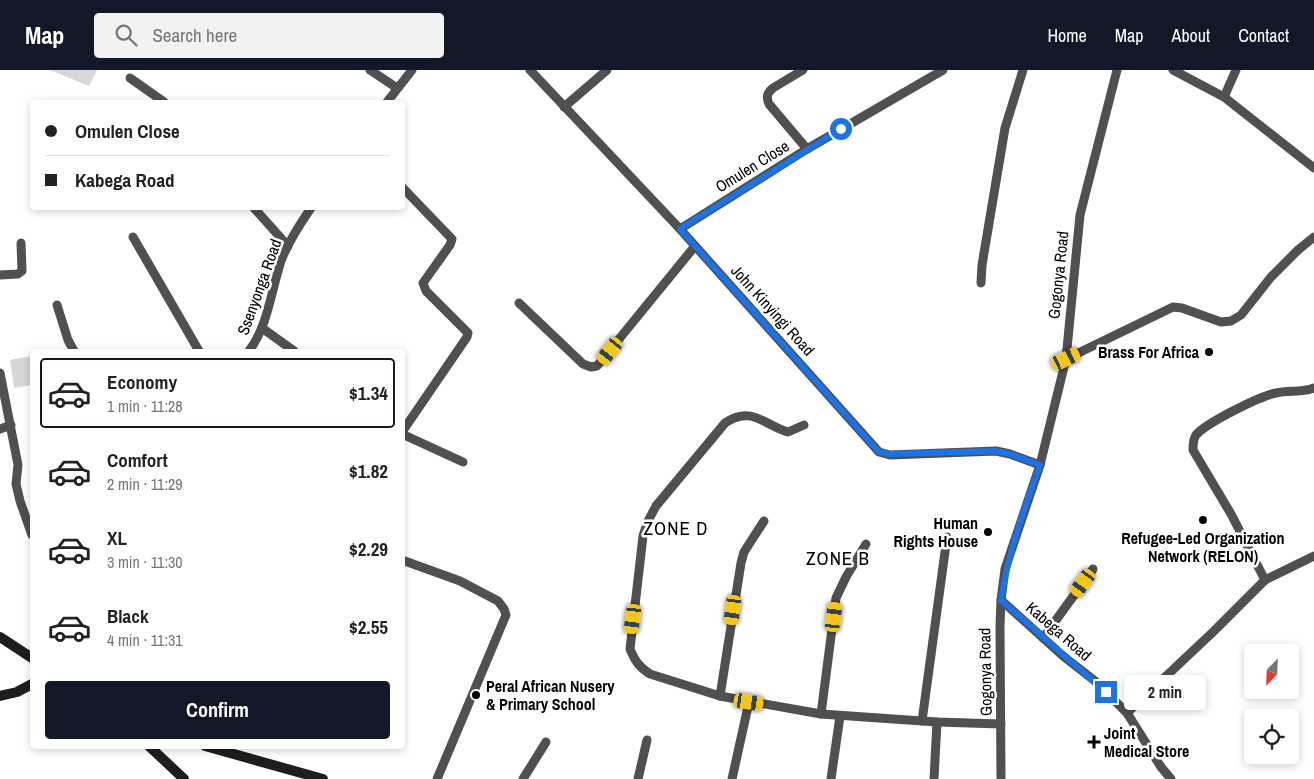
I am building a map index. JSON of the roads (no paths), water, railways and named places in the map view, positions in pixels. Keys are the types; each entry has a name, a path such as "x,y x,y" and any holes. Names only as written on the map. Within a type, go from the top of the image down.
{"street":[{"path":"370,70 398,88"},
{"path":"389,100 412,70"},
{"name":"John Kinyingi Road","path":"530,70 680,229 879,452 890,454 996,451 1040,465"},
{"path":"564,106 607,70"},
{"path":"803,70 769,91 767,99 769,104 807,149"},
{"name":"Omulen Close","path":"680,229 807,149 943,70"},
{"path":"981,283 985,247 1005,128 1023,70"},
{"name":"Gogonya Road","path":"1001,779 999,649 1001,600 1005,569 1040,465 1066,359 1080,215 1117,70"},
{"path":"1173,70 1224,97 1314,168"},
{"path":"1224,97 1236,70"},
{"path":"130,78 161,100"},
{"path":"405,190 452,239 450,245 423,283 426,291 468,333 467,338 405,429"},
{"path":"256,210 288,246"},
{"name":"Ssenyonga Road","path":"251,349 260,335 282,260 307,210"},
{"path":"133,237 198,349"},
{"path":"1066,359 1173,307 1182,308 1221,322 1231,321 1241,315 1271,277 1314,237"},
{"path":"0,275 18,274 22,271 21,243"},
{"path":"519,303 584,364 591,367 598,366 695,246"},
{"path":"57,305 68,340 73,349"},
{"path":"262,328 291,349"},
{"path":"0,373 18,465 16,484 30,529"},
{"path":"1265,580 1231,514 1193,450 1193,442 1197,434 1216,420 1265,396 1277,393 1300,392 1314,388"},
{"path":"804,426 788,432 758,418 744,415 733,417 725,423 656,506 648,521 644,536 630,649 636,662 650,674 720,696 749,702 840,716 1001,724"},
{"path":"0,429 11,425"},
{"path":"405,434 463,462"},
{"path":"720,696 740,562 744,552 764,521"},
{"path":"922,721 947,537"},
{"path":"821,714 836,598 866,544"},
{"path":"1127,713 1265,580 1314,556"},
{"path":"405,561 460,581 498,601 506,615 437,779"},
{"path":"1043,638 1093,569"},
{"name":"Kabega Road","path":"1001,600 1043,638 1096,681 1127,713 1161,767 1171,779"},
{"path":"0,637 30,657"},
{"path":"0,696 17,692 30,685"},
{"path":"732,779 749,702"},
{"path":"831,779 840,716"},
{"path":"934,779 937,722"},
{"path":"638,779 648,740"},
{"path":"523,779 546,742"},
{"path":"152,749 184,779"},
{"path":"216,749 323,779"}],"place":[{"name":"Brass For Africa","path":"1209,352"},
{"name":"Refugee-Led Organization Network (RELON)","path":"1203,520"},
{"name":"Human Rights House","path":"988,532"},
{"name":"Peral African Nusery & Primary School","path":"476,695"},
{"name":"Joint Medical Store","path":"1094,742"}],"district":[{"name":"ZONE D","path":"676,528"},
{"name":"ZONE B","path":"838,558"}]}
